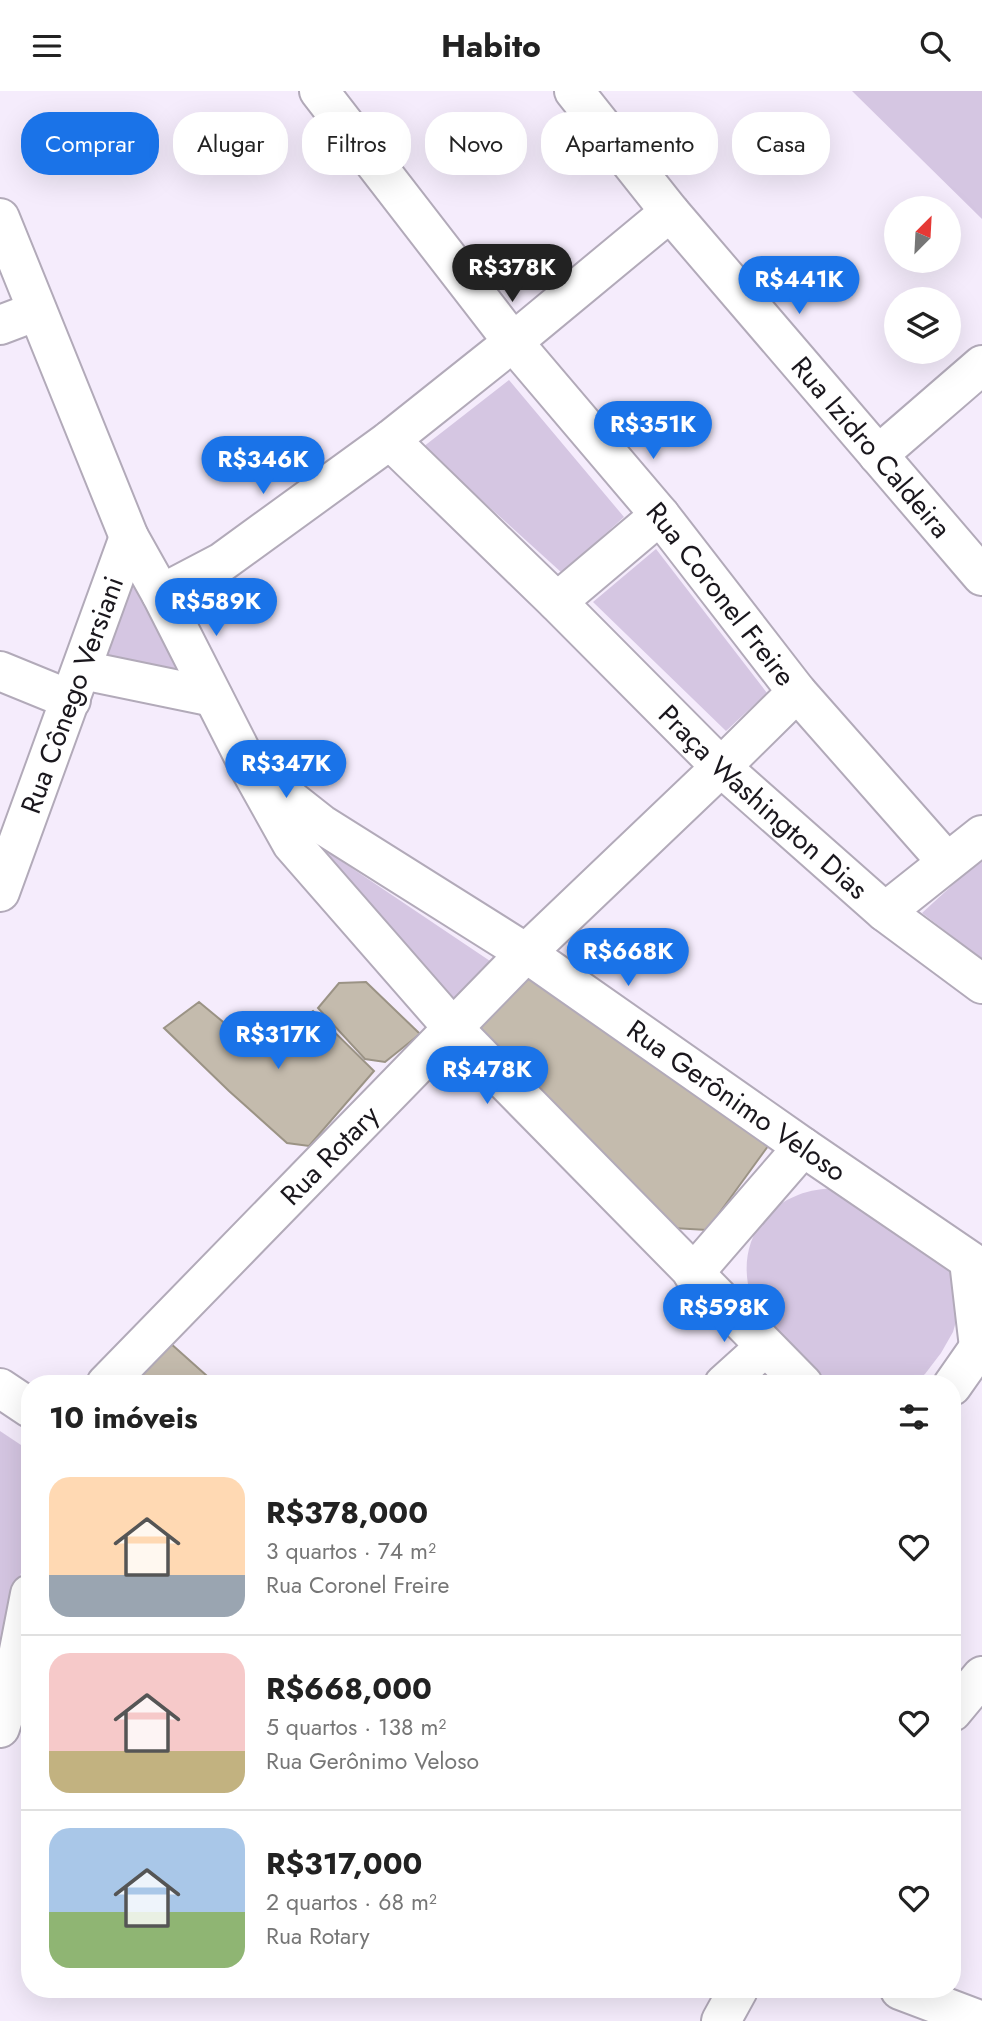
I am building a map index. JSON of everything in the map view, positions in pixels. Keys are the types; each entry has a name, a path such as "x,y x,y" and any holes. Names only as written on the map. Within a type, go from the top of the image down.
{"street":[{"name":"Rua Coronel Freire","path":"319,91 513,342 660,515 797,692 947,862"},
{"name":"Rua Izidro Caldeira","path":"574,91 670,212 982,576"},
{"path":"161,594 222,562 390,440 670,212"},
{"path":"0,218 129,537 213,697"},
{"path":"0,325 37,311"},
{"path":"878,455 982,365"},
{"name":"Praça Washington Dias","path":"390,440 721,767 885,912 982,984"},
{"path":"557,603 660,515"},
{"name":"Rua Cônego Versiani","path":"0,892 129,537"},
{"path":"0,671 77,685 213,697"},
{"name":"Rua Rotary","path":"115,1375 452,1027 797,692"},
{"name":"Rua Gerônimo Veloso","path":"213,697 249,767 307,834 526,953 803,1147 978,1259"},
{"path":"307,834 452,1027 794,1375"},
{"path":"885,912 982,835"},
{"path":"693,1274 803,1147"},
{"path":"960,1375 981,1345 978,1259"},
{"path":"734,1375 765,1347"},
{"path":"0,1388 21,1402"},
{"path":"13,1710 21,1655"},
{"path":"961,1702 982,1676"},
{"path":"721,2021 734,1998"},
{"path":"921,1998 982,2021"}],"shaded area":[{"path":"852,91 982,91 982,219"},
{"path":"509,380 624,517 562,573 423,447"},
{"path":"656,549 767,693 726,731 593,602"},
{"path":"130,577 186,677 104,655"},
{"path":"313,842 493,963 453,999"},
{"path":"982,858 982,959 922,913"},
{"path":"835,1188 942,1260 951,1274 959,1311 953,1332 924,1375 820,1375 763,1321 748,1285 749,1249 755,1232 766,1217 780,1205 812,1191"},
{"path":"0,1431 21,1445 21,1573 0,1654"}],"building":[{"path":"539,976 771,1142 707,1230 673,1228 462,1027 499,988"},
{"path":"366,982 420,1034 385,1062 365,1059 318,1008 339,983"},
{"path":"199,1002 257,1050 313,1011 374,1071 309,1146 287,1143 164,1028"},
{"path":"160,1334 206,1375 120,1375"}]}
